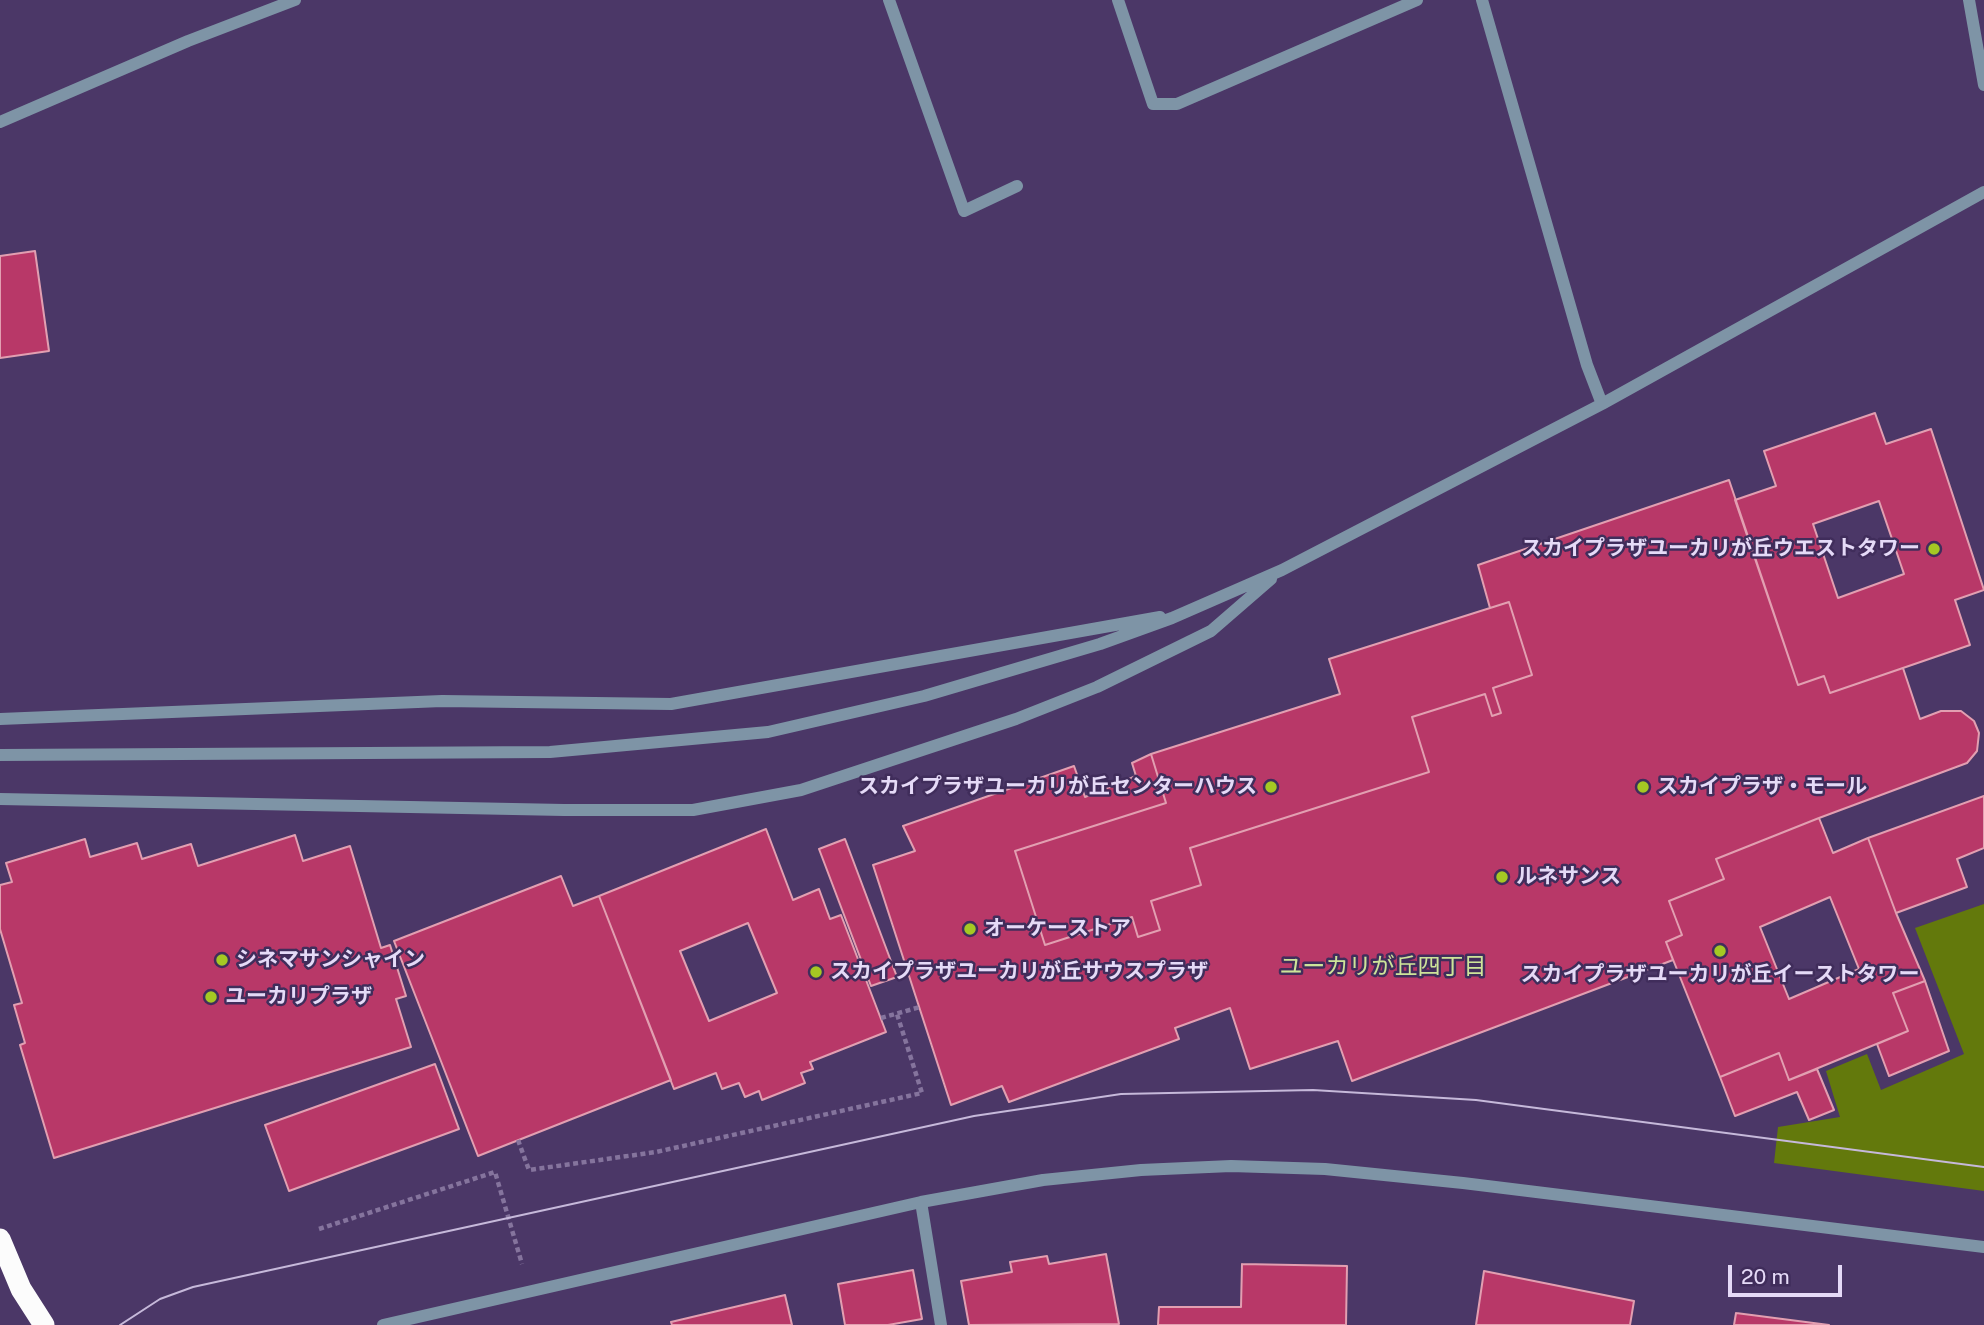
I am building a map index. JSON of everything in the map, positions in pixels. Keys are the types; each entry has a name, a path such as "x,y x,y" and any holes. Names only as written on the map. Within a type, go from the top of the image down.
{"highway":[{"path":"0,1240 21,1289 44,1325"}],"street":[{"path":"0,122 188,41 295,0"},
{"path":"889,0 964,211 1017,186"},
{"path":"1118,0 1153,104 1177,104 1417,0"},
{"path":"1482,0 1583,352 1601,404"},
{"path":"1969,0 1984,85"},
{"path":"0,755 550,752 768,733 924,696 1100,645 1172,618 1282,570 1601,404 1984,192"},
{"path":"0,799 693,810 801,790 1016,719 1097,687 1211,631 1282,570"},
{"path":"0,719 442,701 671,704 1154,617 1172,618"},
{"path":"383,1325 921,1202 1043,1180 1142,1170 1231,1166 1325,1169 1984,1247"},
{"path":"921,1202 941,1325"}],"path":[{"path":"881,1018 919,1007"},
{"path":"518,1140 529,1170 656,1152 922,1093 897,1014"},
{"path":"319,1229 495,1172 522,1265"}],"green space":[{"path":"1984,904 1984,1191 1774,1163 1778,1127 1840,1117 1826,1071 1867,1054 1881,1090 1964,1054 1915,928"}],"building":[{"path":"35,251 49,351 0,358 0,256"},
{"name":"スカイプラザユーカリが丘ウエストタワー","path":"1875,413 1886,444 1931,429 1984,590 1955,600 1970,645 1830,693 1824,676 1798,685 1735,500 1776,486 1764,451","holes":["1879,501 1904,574 1838,598 1813,524"]},
{"name":"スカイプラザ・モール","path":"1729,480 1798,685 1824,676 1830,693 1903,668 1920,719 1941,711 1961,711 1974,721 1979,733 1977,751 1967,763 1716,859 1724,879 1669,901 1682,935 1666,942 1673,960 1352,1081 1338,1041 1250,1069 1230,1008 1175,1028 1179,1039 1009,1102 1002,1086 951,1105 873,865 915,851 903,826 1074,766 1085,797 1136,776 1132,763 1151,754 1166,803 1015,851 1045,945 1132,917 1138,937 1160,930 1151,901 1201,885 1190,848 1429,772 1412,717 1485,694 1492,716 1501,713 1493,688 1532,675 1509,602 1490,608 1478,565"},
{"name":"スカイプラザユーカリが丘センターハウス","path":"1509,602 1532,675 1493,688 1501,713 1492,716 1485,694 1412,717 1429,772 1190,848 1201,885 1151,901 1160,930 1138,937 1132,917 1045,945 1015,851 1166,803 1151,754 1340,694 1329,659"},
{"path":"1984,796 1984,848 1957,859 1967,887 1896,913 1868,838"},
{"name":"スカイプラザユーカリが丘イーストタワー","path":"1819,818 1833,853 1868,838 1925,981 1893,993 1908,1031 1789,1080 1779,1053 1720,1077 1666,942 1682,935 1669,901 1724,879 1716,859","holes":["1830,897 1859,969 1789,999 1760,927"]},
{"name":"スカイプラザユーカリが丘サウスプラザ","path":"766,829 793,900 819,889 830,919 841,915 886,1032 810,1062 813,1069 801,1073 805,1083 762,1100 759,1091 745,1097 739,1083 722,1089 716,1073 674,1089 599,896","holes":["748,923 777,993 709,1021 680,951"]},
{"name":"ユーカリプラザ","path":"295,835 303,861 350,846 381,948 390,945 406,996 396,999 411,1047 54,1158 20,1045 25,1043 14,1005 22,1003 0,929 0,885 12,882 6,863 85,839 90,857 137,843 142,859 191,844 198,866"},
{"path":"845,839 897,977 871,986 819,849"},
{"path":"561,876 573,906 599,896 671,1080 478,1156 394,941"},
{"path":"1925,981 1949,1051 1889,1076 1877,1044 1908,1031 1893,993"},
{"path":"1779,1053 1789,1080 1817,1069 1834,1110 1809,1120 1797,1092 1735,1116 1720,1077"},
{"path":"435,1064 459,1129 289,1191 265,1125"},
{"path":"1106,1254 1119,1324 969,1325 961,1281 1012,1272 1010,1262 1047,1256 1049,1264"},
{"path":"1242,1264 1347,1266 1346,1325 1158,1325 1159,1307 1241,1307"},
{"path":"913,1270 922,1319 888,1325 845,1325 838,1284"},
{"path":"1484,1271 1634,1301 1630,1325 1476,1325"},
{"path":"785,1295 792,1325 672,1325 671,1322"},
{"path":"1736,1313 1829,1325 1734,1325"}],"tram line":[{"path":"120,1325 160,1299 193,1287 974,1116 1121,1094 1313,1090 1476,1100 1984,1167"}],"place":[{"name":"スカイプラザユーカリが丘ウエストタワー","path":"1934,549"},
{"name":"スカイプラザユーカリが丘センターハウス","path":"1271,787"},
{"name":"スカイプラザ・モール","path":"1643,787"},
{"name":"ルネサンス","path":"1502,877"},
{"name":"オーケーストア","path":"970,929"},
{"name":"スカイプラザユーカリが丘イーストタワー","path":"1720,951"},
{"name":"シネマサンシャイン","path":"222,960"},
{"name":"スカイプラザユーカリが丘サウスプラザ","path":"816,972"},
{"name":"ユーカリプラザ","path":"211,997"}],"district":[{"name":"ユーカリが丘四丁目","path":"1383,967"}]}
